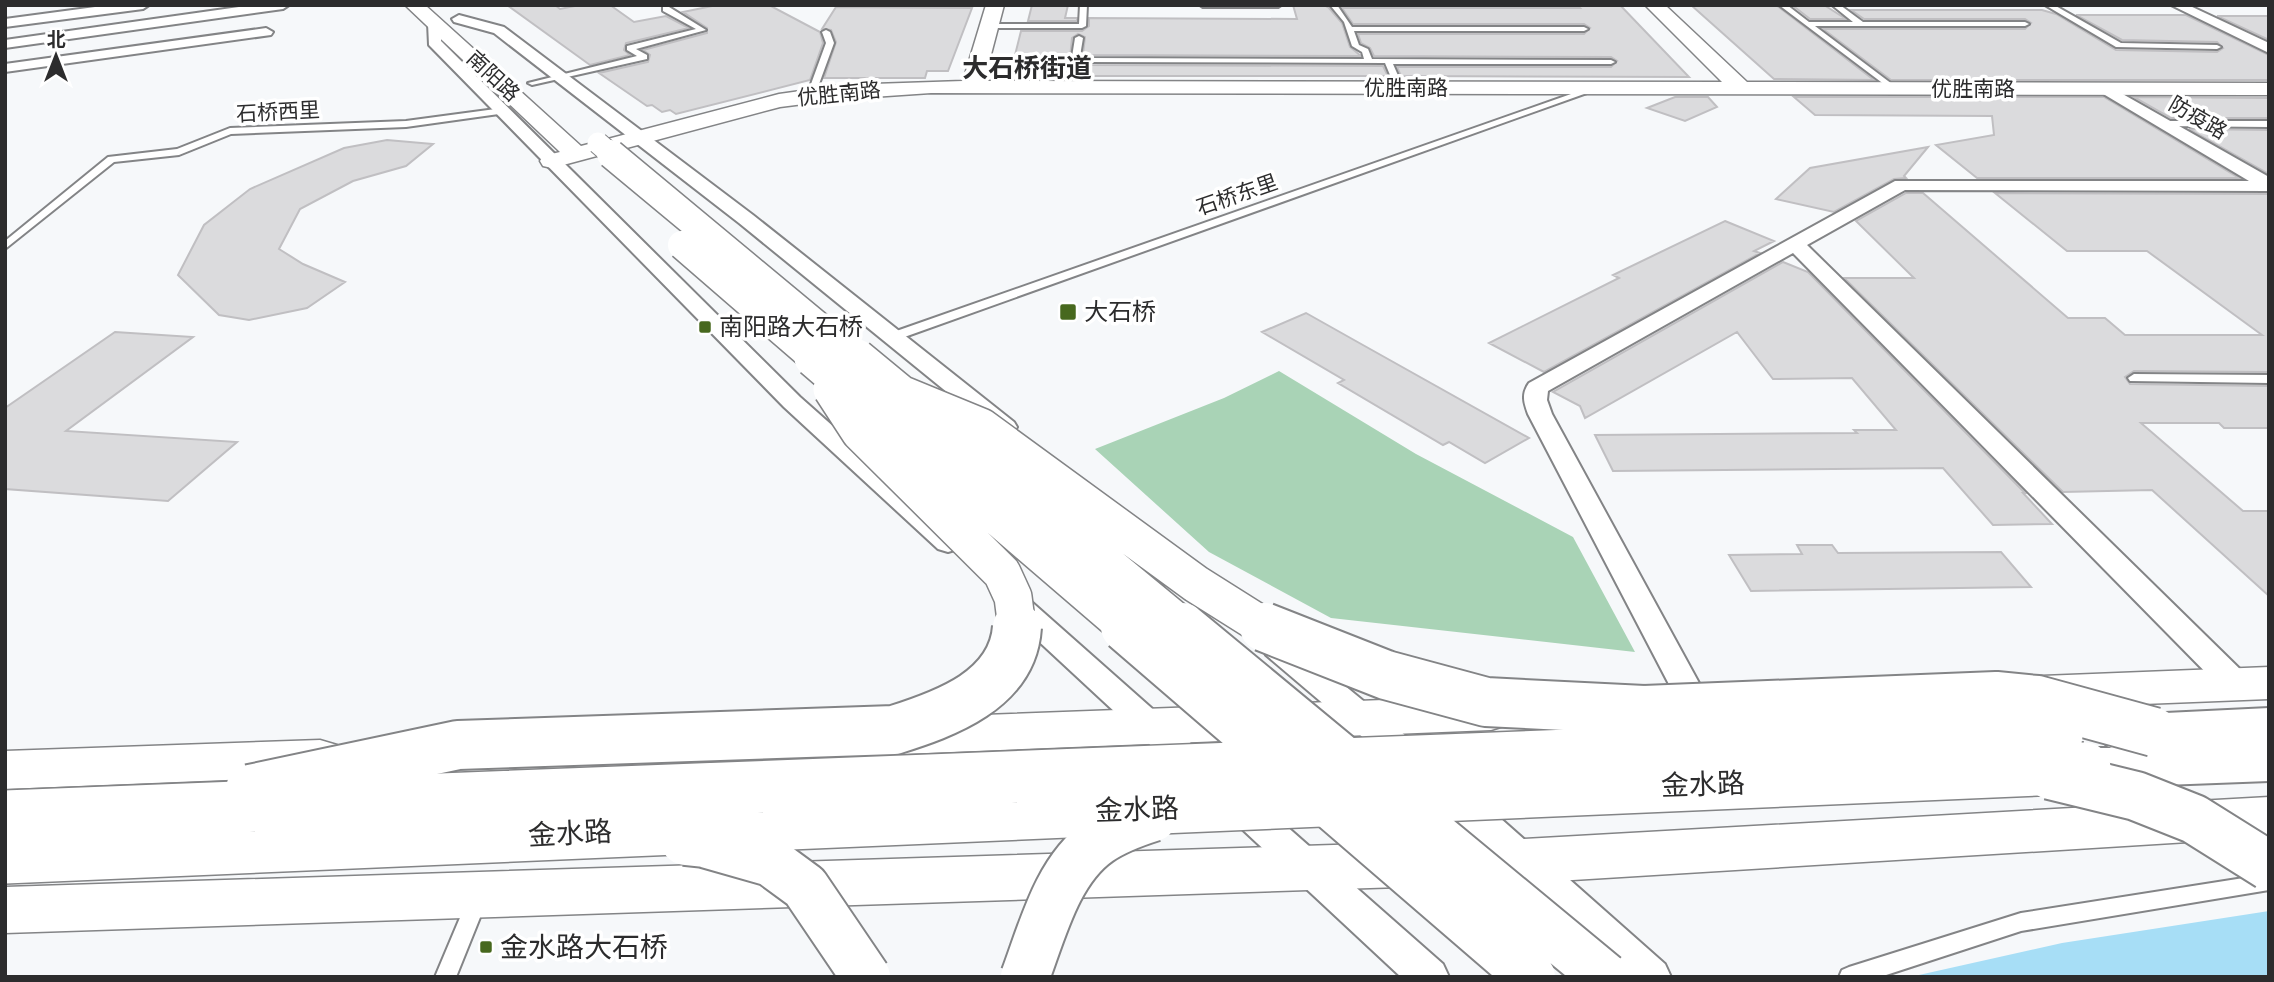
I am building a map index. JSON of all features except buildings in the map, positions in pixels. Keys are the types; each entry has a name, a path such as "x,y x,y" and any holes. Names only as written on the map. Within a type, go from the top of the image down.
{"main road":[{"name":"南阳路","path":"414,5 446,16 532,83 555,88"},
{"path":"972,86 995,5"},
{"path":"1654,5 1741,88"},
{"name":"南阳路","path":"446,16 575,144"},
{"name":"优胜南路","path":"575,144 638,137 811,95 972,86 2269,89"},
{"path":"575,144 813,358 966,487 1531,977"},
{"path":"575,144 903,395 1605,977"},
{"path":"155,810 458,745 894,730 940,715 980,691 1006,668 1020,629 1015,594 1002,573 860,432 813,358"},
{"path":"903,395 981,427 1196,584 1269,630 1386,675 1486,702 1644,710 1996,696 2036,700 2154,732"},
{"path":"5,770 2253,684"},
{"name":"金水路","path":"5,816 2269,726"},
{"name":"金水路","path":"5,858 2029,770 2269,762"},
{"path":"2029,770 2136,796 2159,805 2194,819 2269,866"},
{"path":"1026,977 1061,890 1084,853 1120,828 1186,807"},
{"path":"5,910 1310,869 1524,860 2269,817"},
{"path":"614,832 704,843 771,862 805,887 866,977"}],"street":[{"path":"5,23 143,5"},
{"path":"5,44 284,5"},
{"path":"2177,5 2269,49"},
{"path":"1429,977 792,402 575,144 503,111 434,42 446,16 499,30 555,88 638,137 892,337 1365,718 1651,977"},
{"path":"5,68 266,32"},
{"name":"防疫路","path":"2105,89 2269,186"},
{"path":"1695,705 1540,414 1535,400 1536,388 1901,185 2269,186"},
{"path":"1794,243 2253,684"}],"lane":[{"path":"989,26 1082,26 1084,5"},
{"path":"1203,5 1278,5"},
{"path":"1333,5 1349,29 1356,46 1365,51 1369,61"},
{"path":"1782,5 1893,89"},
{"path":"1835,5 1861,24"},
{"path":"2048,5 2119,45 2217,47"},
{"path":"555,88 644,57 630,48 702,30 666,9"},
{"path":"1807,24 2025,24"},
{"path":"1349,29 1584,29"},
{"path":"811,95 830,43 826,32"},
{"path":"1079,38 1076,57 1087,60 1611,62"},
{"path":"1388,61 1399,88"},
{"name":"石桥东里","path":"892,337 1594,89"},
{"name":"石桥西里","path":"5,246 111,159 179,152 230,131 406,124 503,111"},
{"path":"2165,124 2269,124"},
{"path":"2134,378 2269,379"},
{"path":"1849,977 2021,922 2269,882"},
{"path":"444,977 479,896"}],"green space":[{"path":"1279,371 1416,454 1573,537 1635,652 1331,618 1209,552 1095,449 1224,398"}],"water":[{"path":"2269,911 2269,977 1910,977 2062,943"}],"place":[{"name":"大石桥","path":"1068,312"},
{"name":"南阳路大石桥","path":"705,327"},
{"name":"金水路大石桥","path":"486,947"}],"district":[{"name":"大石桥街道","path":"1027,68"}]}
